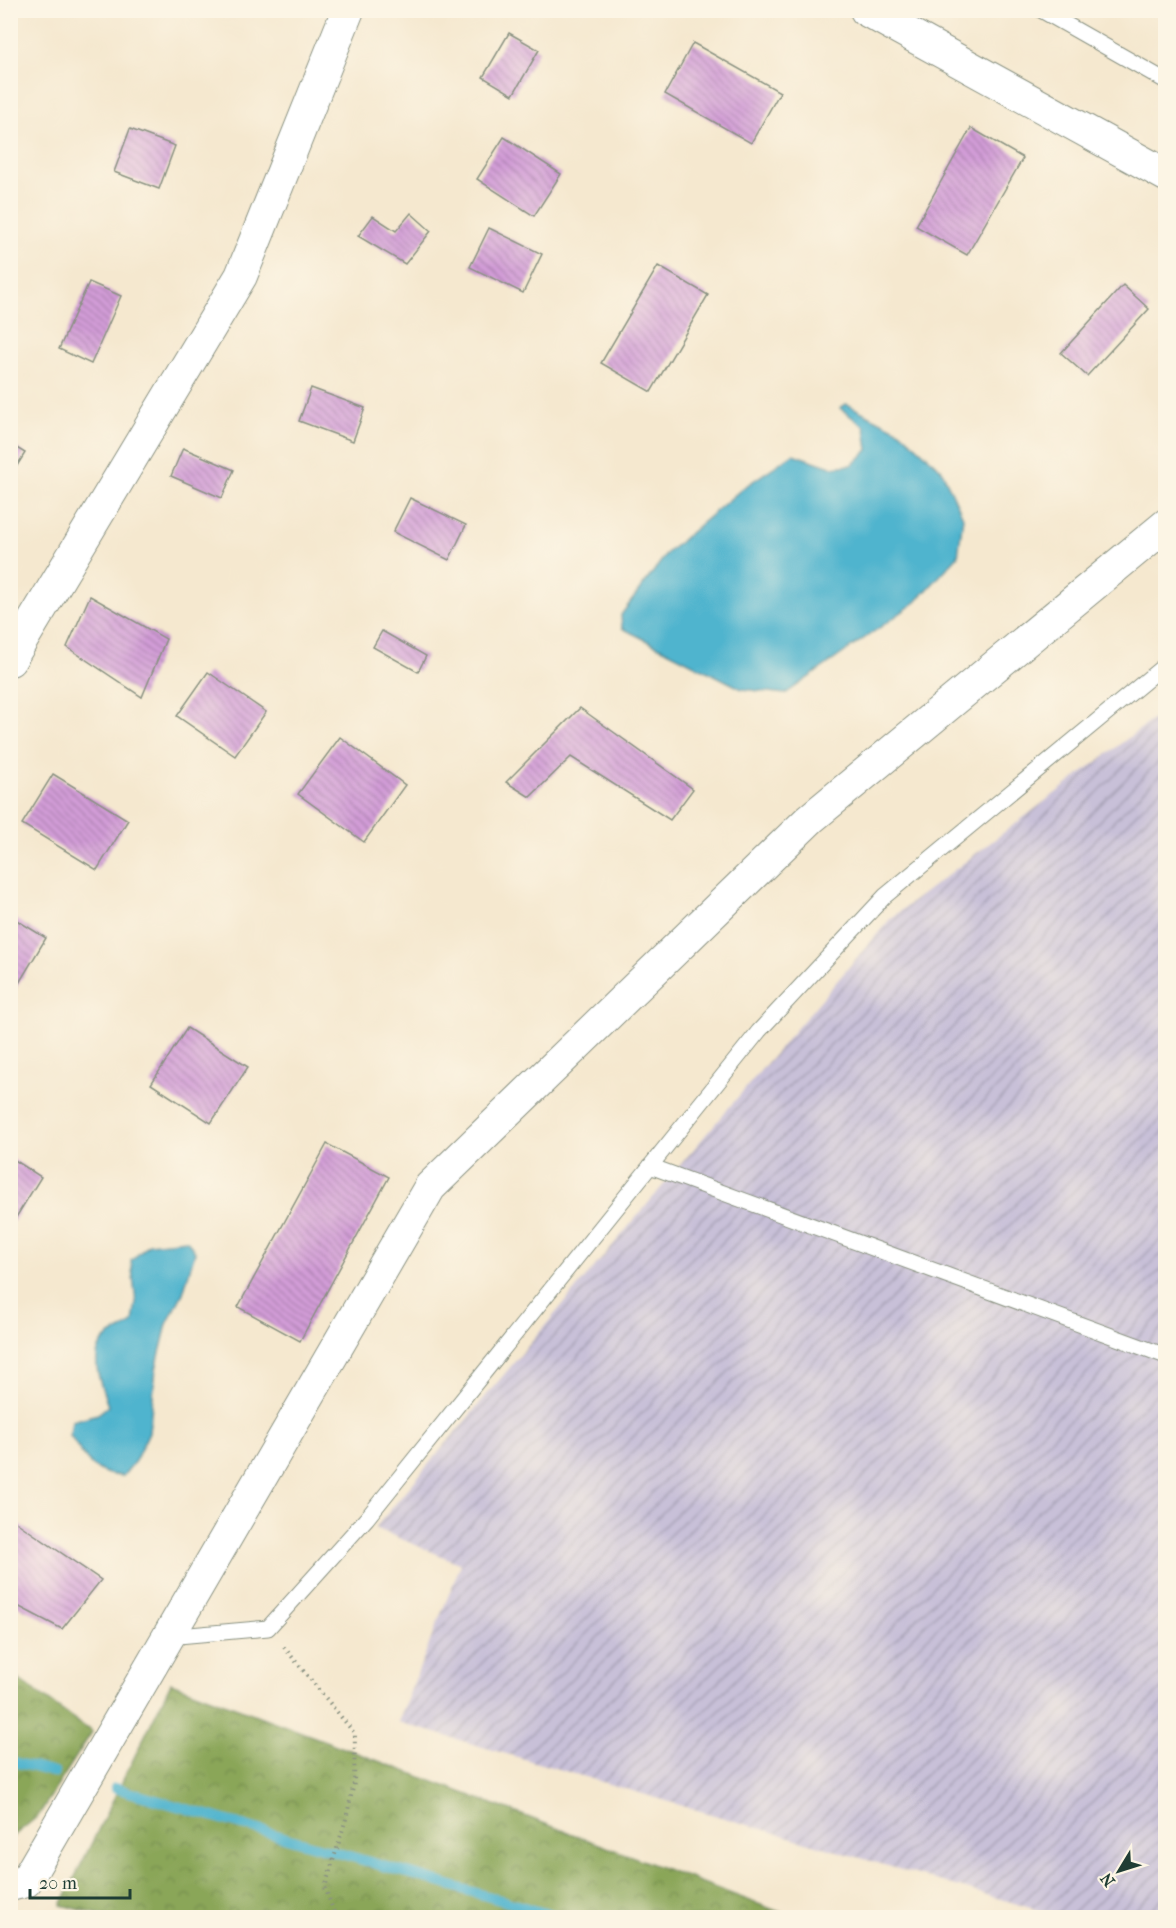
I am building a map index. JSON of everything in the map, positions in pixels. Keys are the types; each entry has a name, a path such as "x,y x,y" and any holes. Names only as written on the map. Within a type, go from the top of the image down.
{"street":[{"path":"10,660 241,276 348,10"},
{"path":"866,10 1166,175"},
{"path":"10,1885 26,1881 430,1187 810,819 1166,525"}],"lane":[{"path":"1041,10 1166,81"},
{"path":"167,1637 268,1628 367,1518 759,1031 885,896 1166,664"},
{"path":"650,1166 1166,1356"}],"path":[{"path":"268,1628 355,1734 354,1784 326,1887 336,1917"}],"shaded area":[{"path":"1165,710 1165,1917 1061,1917 398,1722 461,1564 375,1528 890,919"}],"green space":[{"path":"11,1674 92,1732 38,1816 11,1838"},
{"path":"171,1683 793,1917 113,1918 61,1905"}],"water":[{"path":"846,404 900,431 941,469 963,517 958,556 916,602 785,694 742,689 622,628 621,615 668,552 743,488 793,454 831,467 852,465 868,450 865,427 840,408"},
{"path":"187,1240 195,1252 183,1293 167,1324 156,1369 149,1432 135,1461 123,1476 104,1472 90,1464 75,1443 70,1435 72,1421 98,1414 108,1406 99,1378 97,1359 103,1341 133,1323 136,1302 131,1261 149,1244"}],"building":[{"path":"509,33 539,50 513,95 483,77"},
{"path":"693,43 780,92 751,143 665,94"},
{"path":"971,128 1023,158 967,255 916,226"},
{"path":"130,129 175,146 159,189 114,172"},
{"path":"504,137 561,174 534,216 477,179"},
{"path":"411,213 431,231 405,264 358,236 373,216 396,231"},
{"path":"489,228 542,254 523,293 470,267"},
{"path":"658,266 708,295 651,392 601,363"},
{"path":"89,282 121,296 91,364 59,349"},
{"path":"1123,285 1149,309 1087,376 1061,353"},
{"path":"311,388 365,408 353,441 299,421"},
{"path":"10,444 25,453 10,477"},
{"path":"183,448 234,470 222,498 171,476"},
{"path":"410,498 466,525 449,560 393,532"},
{"path":"90,596 166,639 142,697 67,647"},
{"path":"382,631 426,656 418,672 373,647"},
{"path":"208,672 266,712 235,756 177,716"},
{"path":"580,708 693,789 670,820 571,757 530,797 506,782"},
{"path":"340,737 405,785 364,842 298,794"},
{"path":"53,774 128,820 97,870 22,824"},
{"path":"10,916 46,938 10,998"},
{"path":"187,1028 248,1067 211,1123 151,1084"},
{"path":"327,1144 389,1177 300,1341 238,1307"},
{"path":"10,1157 41,1177 10,1227"},
{"path":"10,1518 101,1580 62,1629 10,1602"}],"waterway":[{"path":"10,1761 55,1773"},
{"path":"115,1788 562,1918"}]}
